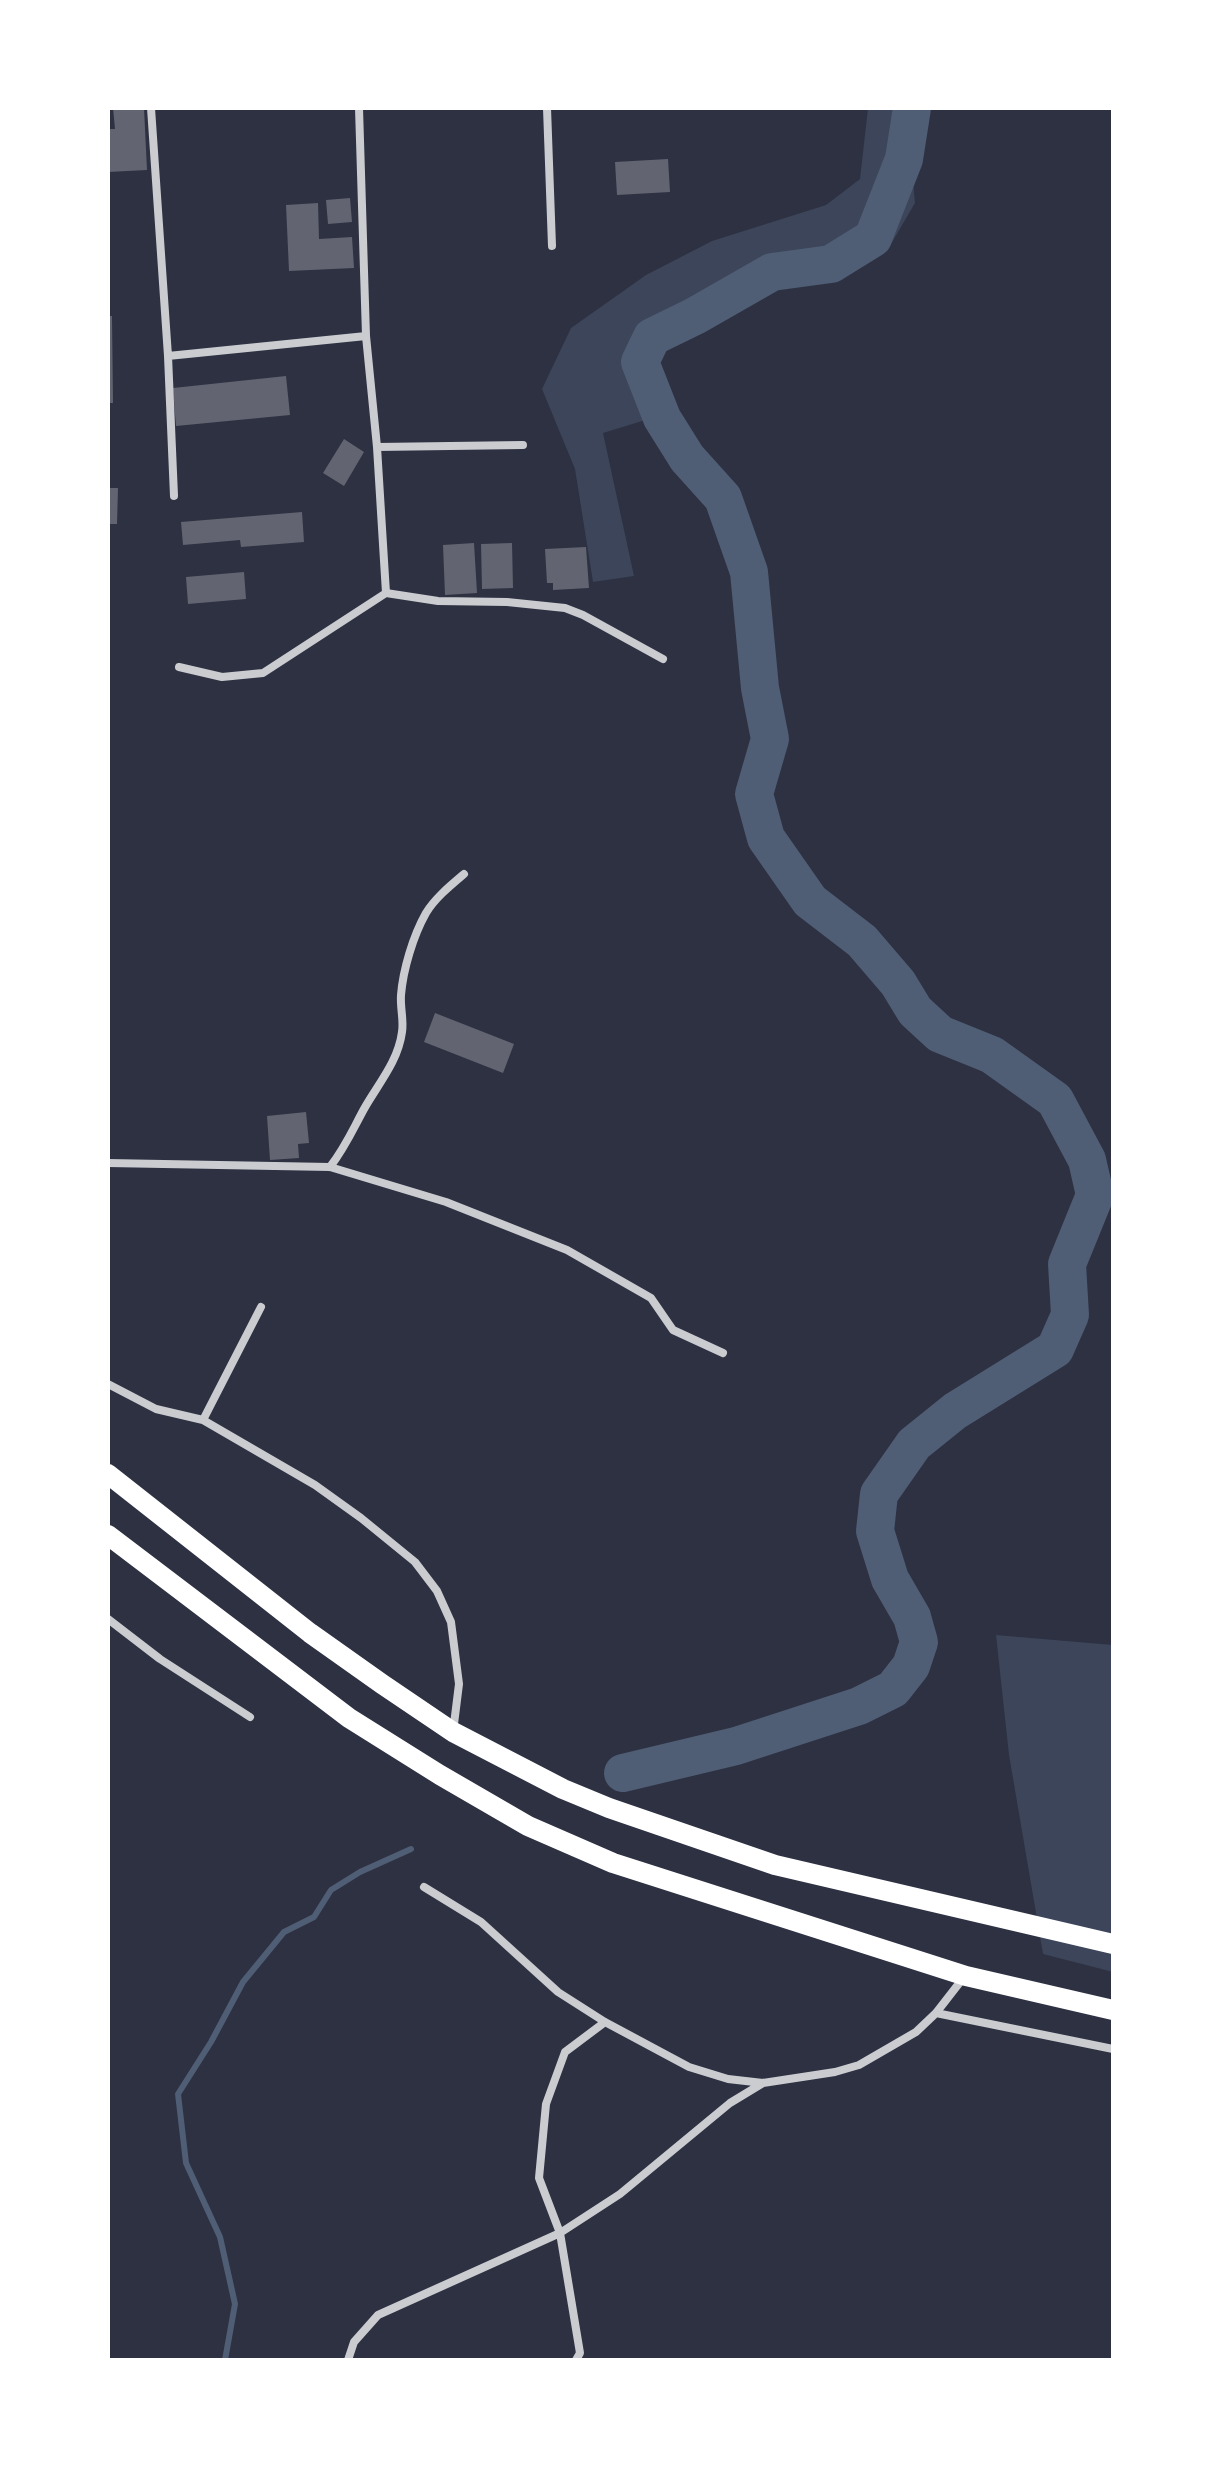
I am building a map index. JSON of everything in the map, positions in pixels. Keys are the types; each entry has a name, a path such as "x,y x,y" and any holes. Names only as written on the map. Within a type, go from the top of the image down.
{"main road":[{"path":"108,1474 310,1633 453,1732 521,1769 609,1808 775,1865 1113,1944"},
{"path":"108,1535 349,1718 528,1826 613,1863 966,1976 1113,2010"}],"street":[{"path":"151,108 174,496"},
{"path":"359,108 366,336 386,593"},
{"path":"547,108 552,246"},
{"path":"168,356 366,336"},
{"path":"377,447 523,445"},
{"path":"179,667 222,677 263,673 386,593 438,601 507,602 565,608 663,659"},
{"path":"330,1167 348,1143 365,1107 385,1079 402,1033 401,995 405,975 426,913 464,874"},
{"path":"108,1163 330,1167 446,1202 567,1250 651,1298 673,1330 723,1353"},
{"path":"203,1420 261,1307"},
{"path":"108,1384 156,1409 203,1420 315,1485 415,1562 437,1591 451,1622 459,1684 453,1732"},
{"path":"108,1619 160,1659 250,1717"},
{"path":"424,1887 481,1922 558,1992 605,2022 689,2067 728,2079 763,2083 835,2072 859,2065 916,2032 966,1976"},
{"path":"936,2013 1113,2049"},
{"path":"576,2360 580,2353 560,2233 539,2178 546,2104 565,2052 605,2022"},
{"path":"348,2360 354,2342 378,2315 560,2233 620,2194 730,2103 763,2083"}],"shaded area":[{"path":"868,108 909,108 907,118 915,203 887,251 812,269 740,301 656,321 646,352 662,415 603,433 634,576 593,582 575,469 542,389 571,328 646,275 712,241 826,205 860,179"},
{"path":"996,1635 1113,1645 1113,1972 1043,1954 1009,1755"}],"building":[{"path":"113,108 144,108 147,170 108,172 108,129 115,129"},
{"path":"668,159 670,192 617,195 615,162"},
{"path":"350,198 352,222 328,224 326,200"},
{"path":"318,203 319,239 352,237 354,268 289,271 286,205"},
{"path":"108,316 112,316 113,403 108,403"},
{"path":"286,376 290,415 176,426 173,388"},
{"path":"344,439 364,452 344,486 323,473"},
{"path":"108,488 118,488 117,524 108,524"},
{"path":"302,512 304,542 241,547 240,540 183,545 181,522"},
{"path":"474,543 477,593 445,595 443,545"},
{"path":"512,543 513,588 482,589 481,544"},
{"path":"586,547 589,588 553,590 553,583 547,583 545,549"},
{"path":"244,572 246,599 188,604 186,577"},
{"path":"435,1013 514,1044 503,1073 424,1042"},
{"path":"306,1112 309,1143 298,1144 299,1158 270,1160 267,1116"}],"waterway":[{"path":"623,1773 736,1746 859,1706 893,1689 911,1666 919,1642 912,1617 890,1579 875,1531 879,1494 914,1444 955,1411 1055,1349 1070,1315 1067,1264 1095,1195 1087,1160 1055,1100 992,1055 940,1034 915,1011 898,983 862,941 810,901 766,838 754,794 770,739 760,688 749,572 723,498 687,458 662,418 640,362 652,337 772,272 831,264 873,238 904,159 912,108"},
{"path":"225,2360 235,2304 220,2237 186,2163 178,2094 211,2042 243,1982 284,1932 314,1917 331,1890 360,1872 411,1849"}]}
